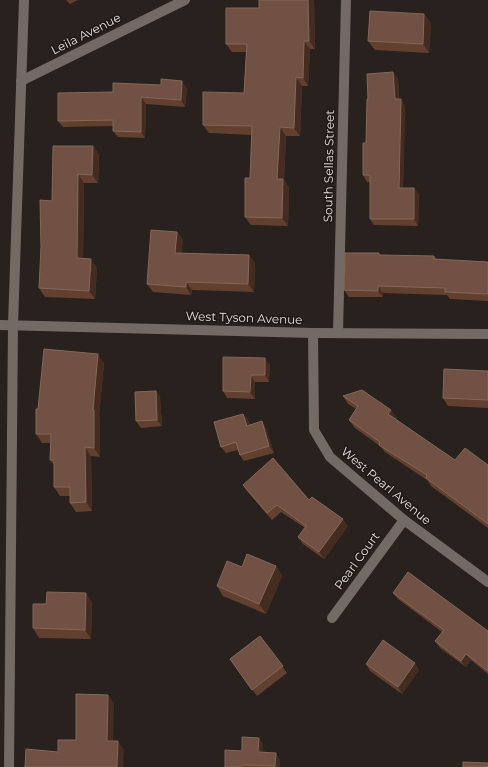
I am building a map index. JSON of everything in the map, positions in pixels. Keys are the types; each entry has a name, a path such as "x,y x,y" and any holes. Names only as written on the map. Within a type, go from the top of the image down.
{"street":[{"path":"9,767 13,325 24,0"},
{"name":"Leila Avenue","path":"21,82 185,0"},
{"name":"South Sellas Street","path":"338,333 346,0"},
{"name":"West Tyson Avenue","path":"0,325 313,333 488,334"},
{"name":"West Pearl Avenue","path":"313,333 314,430 330,457 404,520 488,582"},
{"name":"Pearl Court","path":"332,618 404,520"}],"building":[{"path":"259,0 308,0 309,41 304,41 303,78 296,77 294,128 280,127 277,179 283,179 282,218 245,217 245,178 250,178 252,126 203,125 203,92 244,93 247,44 226,44 226,8 259,8"},
{"path":"370,11 424,14 423,44 368,41"},
{"path":"393,72 395,99 401,99 399,188 414,188 414,219 370,219 370,175 363,175 363,143 366,143 368,99 367,74"},
{"path":"161,79 182,81 181,100 141,97 141,132 113,131 113,120 58,121 58,93 113,92 113,83 161,85"},
{"path":"53,146 93,146 92,175 78,174 77,258 91,259 89,291 39,288 41,247 40,200 52,201"},
{"path":"151,230 177,232 175,253 249,255 248,284 186,282 186,287 147,284"},
{"path":"345,253 434,256 434,259 488,262 488,294 445,292 445,288 378,286 378,291 344,290"},
{"path":"44,349 98,354 93,410 94,448 85,447 86,502 70,503 70,487 54,487 54,460 50,460 51,434 36,434 36,409 38,409"},
{"path":"223,357 265,358 265,375 251,375 250,392 223,391"},
{"path":"444,369 488,371 488,400 443,398"},
{"path":"362,390 391,410 388,414 455,460 465,448 488,465 488,524 426,478 427,475 379,445 380,442 349,420 358,406 343,396"},
{"path":"156,391 157,420 136,421 135,392"},
{"path":"243,414 247,426 262,421 269,446 240,455 236,442 221,447 214,422"},
{"path":"273,458 309,500 312,497 343,519 319,552 298,537 306,526 277,505 267,513 243,485"},
{"path":"247,554 276,566 259,604 217,586 227,561 242,567"},
{"path":"408,572 488,631 488,671 466,654 461,661 435,641 444,630 393,593"},
{"path":"47,592 86,593 85,630 33,628 33,604 46,604"},
{"path":"260,636 283,666 252,690 230,659"},
{"path":"383,640 415,663 398,687 366,664"},
{"path":"76,694 108,695 107,741 118,741 117,767 25,767 26,749 58,752 58,740 76,740"},
{"path":"242,737 259,738 258,752 276,753 275,766 242,765 241,767 225,767 225,750 242,751"},
{"path":"463,762 488,763 488,767 463,767"}]}
